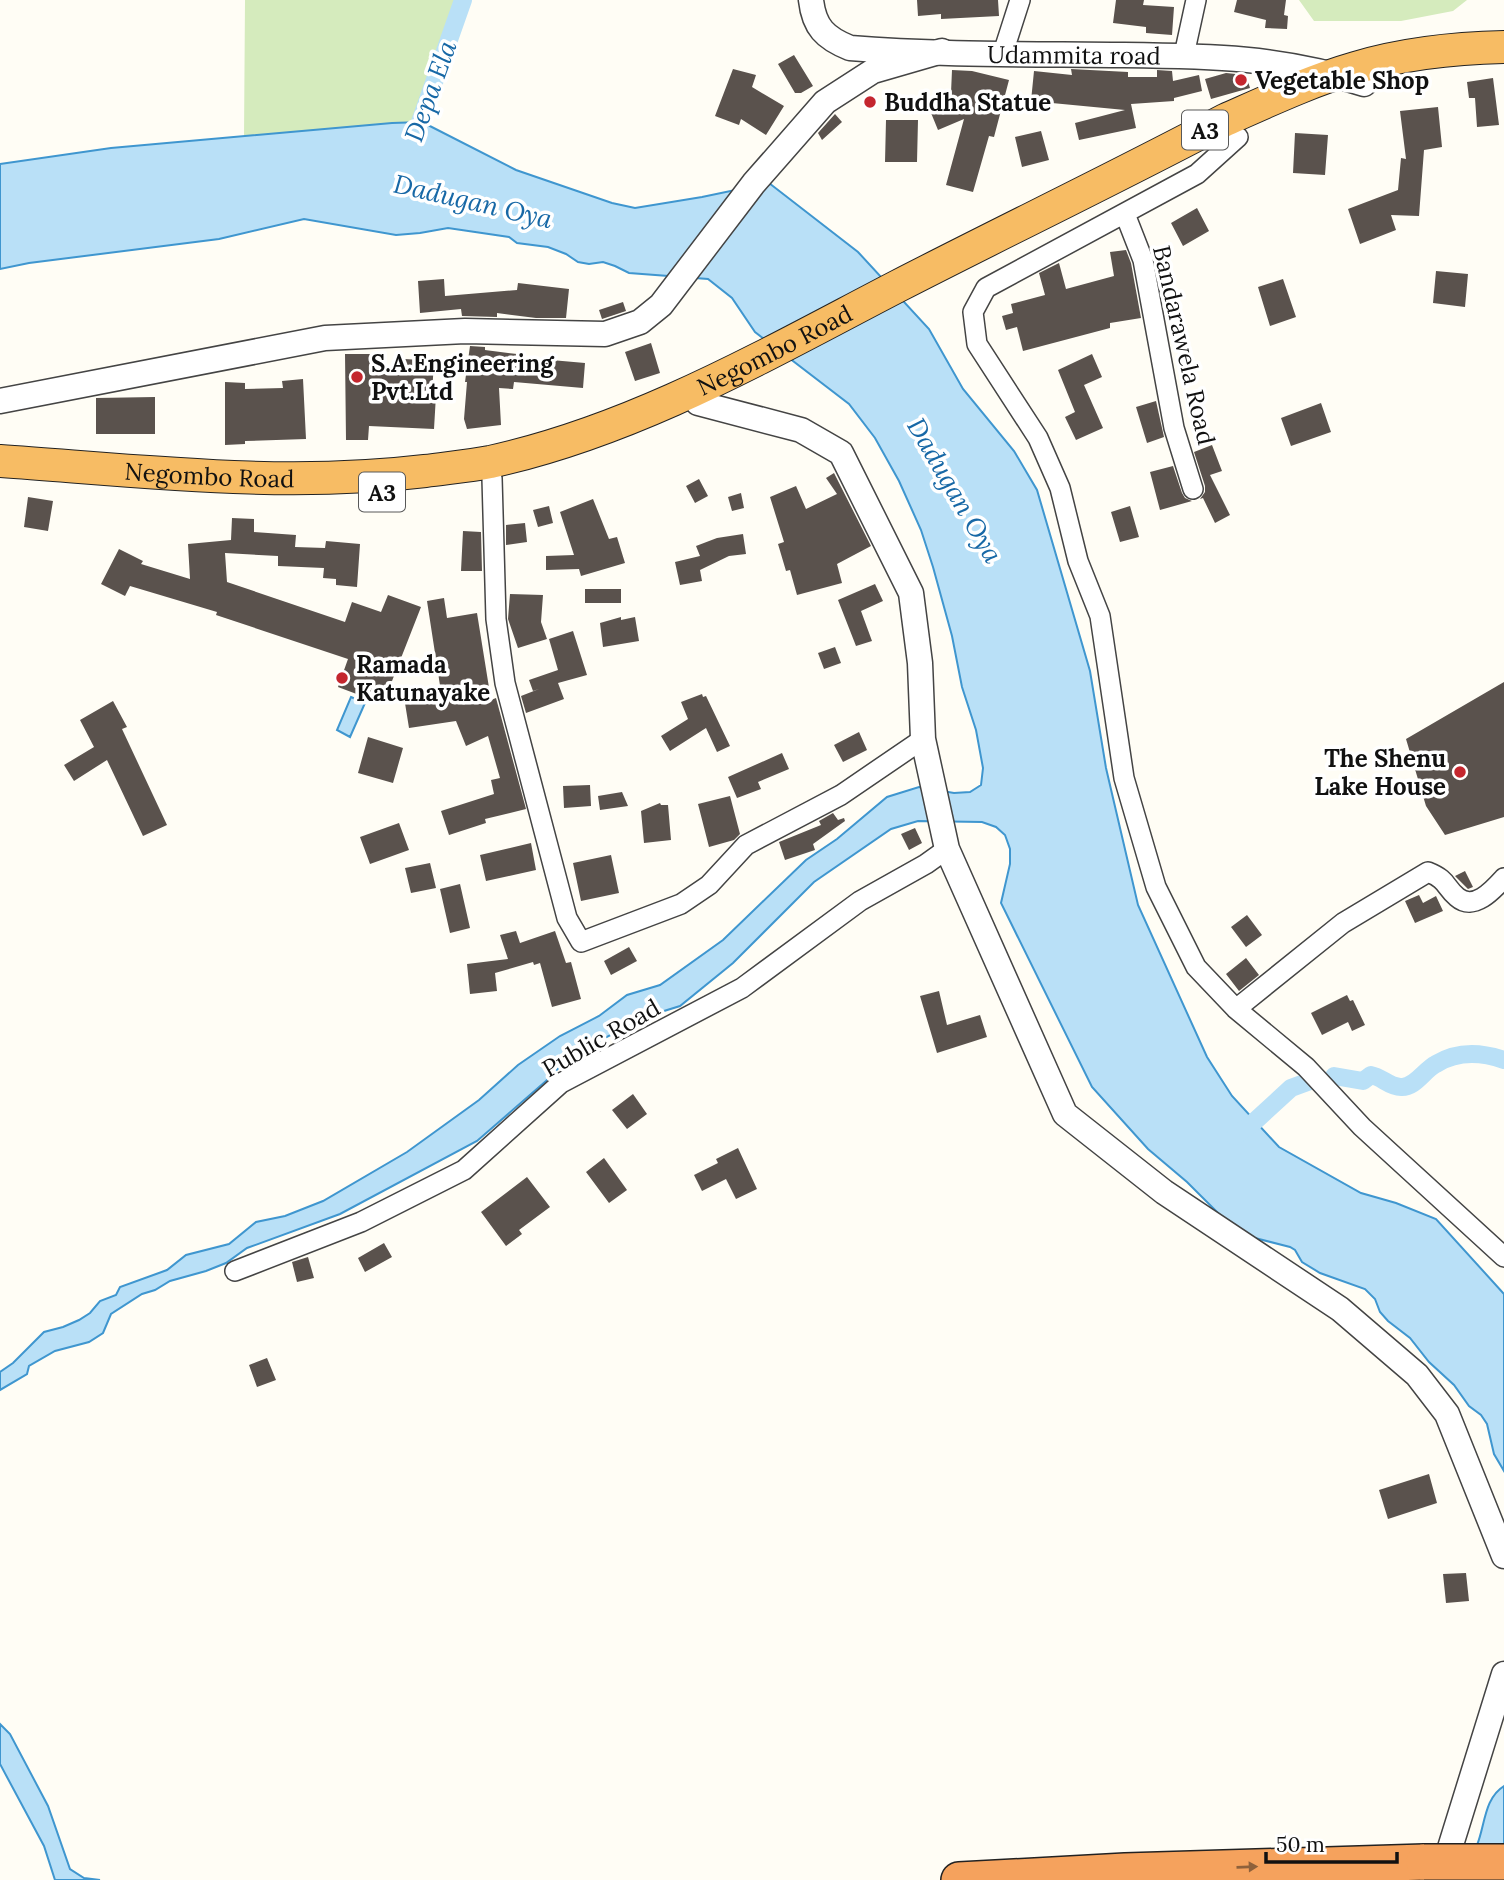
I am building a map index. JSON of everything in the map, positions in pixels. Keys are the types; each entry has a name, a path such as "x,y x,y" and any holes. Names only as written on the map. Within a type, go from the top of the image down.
{"highway":[{"name":"Negombo Road","path":"0,461 250,478 331,479 489,462 573,438 742,374 929,279 1225,120 1335,74 1418,55 1504,47"},
{"name":"Negombo Road","path":"929,279 1340,92 1364,84 1442,70 1504,65"},
{"name":"Negombo Road","path":"0,478 249,495 320,496 400,491 492,478 576,454 653,425 698,403 742,374"},
{"path":"959,1880 1125,1871 1432,1871 1504,1862"}],"street":[{"name":"Udammita road","path":"811,0 820,31 836,43 850,48 1184,55 1275,61 1335,74 1364,84"},
{"path":"1003,53 1020,0"},
{"path":"1184,55 1196,0"},
{"path":"0,401 325,338 465,331 605,334 640,322 661,305 754,183 825,102 873,71 942,51"},
{"path":"1238,137 1198,174 986,288 973,312 977,344 1038,438 1060,488 1078,561 1100,617 1124,778 1156,887 1196,967 1236,1009 1306,1067 1362,1127 1504,1257"},
{"name":"Bandarawela Road","path":"1125,214 1143,260 1174,428 1193,489"},
{"path":"698,403 801,430 841,453 911,593 920,663 923,739 945,839 1065,1114 1164,1192 1340,1309 1417,1376 1447,1414 1504,1556"},
{"path":"492,478 496,619 505,683 567,918 581,942 681,904 709,885 746,845 841,795 923,739"},
{"name":"Public Road","path":"235,1271 361,1222 464,1170 561,1083 743,988 860,901 926,863 945,839"},
{"path":"1236,1009 1343,923 1428,872 1442,877 1458,898 1468,902 1488,896 1504,878"},
{"path":"1432,1871 1504,1674"}],"green space":[{"path":"245,0 459,0 422,122 244,137"},
{"path":"1299,0 1467,0 1453,11 1401,21 1314,21"}],"water":[{"name":"Dadugan Oya","path":"422,122 516,170 612,203 635,208 769,183 858,252 929,329 963,389 1014,451 1037,490 1090,671 1106,768 1138,905 1207,1057 1232,1096 1279,1147 1361,1193 1436,1219 1504,1294 1504,1471 1494,1454 1487,1424 1481,1415 1469,1406 1454,1385 1429,1362 1410,1338 1388,1321 1380,1312 1375,1299 1365,1289 1320,1273 1302,1262 1290,1247 1251,1237 1227,1222 1187,1182 1148,1149 1092,1087 1001,903 1010,864 1010,849 1005,835 996,827 982,822 918,821 891,829 814,882 733,963 680,1006 648,1016 571,1055 546,1081 477,1141 340,1214 247,1248 226,1263 170,1281 142,1294 111,1314 103,1333 89,1342 55,1351 29,1366 27,1374 0,1390 0,1372 44,1332 79,1320 90,1313 100,1301 116,1295 120,1287 167,1270 186,1255 229,1244 256,1222 285,1216 323,1201 407,1152 479,1100 518,1065 560,1036 599,1016 627,995 660,985 723,940 806,860 837,839 887,797 919,787 954,793 970,792 981,785 983,768 976,730 962,687 952,636 921,530 899,481 875,438 849,404 755,332 732,298 708,279 629,273 603,262 578,262 548,247 517,243 509,237 448,228 396,235 304,219 219,239 0,269 0,164 111,148"},
{"path":"351,697 365,703 350,737 337,730"},
{"path":"0,1724 10,1734 48,1806 70,1869 84,1878 100,1880 55,1880 44,1846 0,1764"},
{"path":"1504,1786 1504,1880 1459,1880 1477,1845 1492,1798"}],"building":[{"path":"917,0 998,0 999,16 941,19 941,14 918,16"},
{"path":"1116,0 1144,0 1143,5 1174,7 1172,35 1146,33 1146,27 1113,23"},
{"path":"1237,0 1286,0 1284,15 1288,16 1287,29 1265,28 1266,20 1234,12"},
{"path":"794,55 813,86 801,93 795,93 778,64"},
{"path":"733,69 756,75 752,87 784,106 766,135 741,119 739,125 715,116"},
{"path":"1071,69 1128,72 1128,77 1157,77 1157,70 1172,71 1173,81 1199,75 1202,91 1174,98 1174,101 1131,104 1136,128 1079,140 1075,123 1125,110 1031,101 1034,71 1072,75"},
{"path":"952,70 972,71 1009,80 994,137 989,136 973,192 946,185 964,119 938,130 929,108 929,102 951,93"},
{"path":"1226,73 1246,75 1250,88 1211,99 1205,79"},
{"path":"1493,78 1499,125 1477,127 1475,98 1469,98 1467,82"},
{"path":"1438,107 1442,147 1424,150 1419,216 1391,215 1396,230 1360,244 1348,209 1398,190 1401,158 1406,159 1400,111"},
{"path":"835,114 842,122 822,140 818,133"},
{"path":"886,120 918,120 917,162 885,162"},
{"path":"1041,131 1049,160 1022,167 1015,137"},
{"path":"1295,133 1328,135 1325,175 1293,173"},
{"path":"1197,208 1209,231 1183,246 1171,223"},
{"path":"1126,250 1141,318 1110,323 1110,328 1023,351 1017,327 1006,330 1002,316 1013,313 1011,304 1045,295 1039,273 1059,263 1066,289 1114,276 1110,252"},
{"path":"1436,271 1468,274 1465,307 1433,303"},
{"path":"444,279 445,296 517,290 518,283 569,289 566,318 536,318 497,313 497,317 462,316 461,309 420,313 418,281"},
{"path":"1283,279 1296,317 1270,326 1258,287"},
{"path":"623,302 626,311 602,319 599,310"},
{"path":"651,343 660,373 635,381 625,352"},
{"path":"470,346 517,354 517,357 585,363 583,388 514,382 513,389 499,388 501,425 467,429 464,419 465,382"},
{"path":"345,354 370,354 370,372 404,375 405,359 434,361 434,429 369,426 368,440 346,440"},
{"path":"1092,354 1102,377 1084,385 1103,428 1076,440 1065,417 1075,412 1058,370"},
{"path":"303,379 306,439 245,441 245,444 225,445 225,382 245,383 245,389 283,388 282,381"},
{"path":"155,397 155,434 96,434 96,398"},
{"path":"1156,401 1164,437 1147,443 1136,407"},
{"path":"1321,403 1331,432 1291,446 1281,418"},
{"path":"1212,445 1222,471 1210,475 1230,515 1215,523 1203,498 1200,499 1205,492 1205,486 1194,452"},
{"path":"1173,466 1182,493 1192,501 1160,510 1150,472"},
{"path":"834,473 871,546 837,564 842,583 797,595 790,570 786,571 778,544 784,542 770,497 796,486 806,509 837,494 826,478"},
{"path":"699,479 708,496 695,503 686,486"},
{"path":"741,493 744,508 732,511 728,497"},
{"path":"28,497 53,501 48,531 24,527"},
{"path":"593,499 609,539 617,537 625,563 581,576 579,569 546,570 546,556 574,555 560,512"},
{"path":"549,506 553,523 538,527 533,510"},
{"path":"1130,506 1139,537 1120,542 1111,512"},
{"path":"232,518 254,519 254,532 296,535 295,547 325,548 326,541 360,544 357,587 336,585 336,579 323,578 324,568 278,566 278,556 225,553 227,582 345,622 352,602 381,612 388,595 421,607 383,704 338,687 348,659 216,615 217,612 130,586 125,596 101,584 119,549 143,561 141,564 190,579 188,544 231,540"},
{"path":"525,523 527,542 506,545 506,525"},
{"path":"463,531 481,532 482,571 461,571"},
{"path":"743,534 746,554 729,556 700,570 702,581 680,585 675,562 700,556 696,546 717,538"},
{"path":"875,584 883,601 861,611 872,641 856,646 838,600"},
{"path":"585,589 621,589 621,603 585,603"},
{"path":"510,594 543,595 541,622 547,639 518,648 508,619"},
{"path":"444,598 447,618 477,613 491,700 496,698 526,809 485,819 486,823 449,835 441,811 494,794 491,780 500,778 488,736 466,746 456,721 409,728 404,697 441,692 427,601"},
{"path":"621,617 621,620 635,617 639,641 603,647 600,623"},
{"path":"573,631 587,675 558,683 564,699 526,713 521,696 539,689 533,691 529,680 558,670 549,639"},
{"path":"835,647 841,663 824,669 818,653"},
{"name":"The Shenu Lake House","path":"1504,682 1504,817 1445,835 1426,806 1406,739"},
{"path":"702,694 703,697 706,696 730,746 717,752 706,728 670,751 661,736 688,719 681,702"},
{"path":"113,701 127,727 122,729 167,825 143,836 107,760 74,781 64,765 94,747 80,720"},
{"path":"859,732 867,750 843,762 834,745"},
{"path":"368,737 403,748 393,783 358,773"},
{"path":"782,753 789,769 758,782 761,789 737,798 728,777"},
{"path":"590,785 591,806 564,808 563,786"},
{"path":"622,792 628,806 600,810 598,796"},
{"path":"730,796 740,834 734,840 709,847 698,804"},
{"path":"660,803 668,805 671,840 644,843 641,811"},
{"path":"833,813 838,820 844,818 845,821 813,844 815,850 785,860 779,842 821,825 819,821"},
{"path":"399,823 409,850 370,864 360,837"},
{"path":"915,828 922,843 909,850 901,834"},
{"path":"531,843 536,870 486,881 480,855"},
{"path":"611,855 619,893 581,901 573,863"},
{"path":"430,863 436,888 411,893 405,868"},
{"path":"1465,871 1473,887 1468,889 1455,876"},
{"path":"460,884 470,928 450,933 440,889"},
{"path":"1419,895 1423,903 1436,896 1443,911 1415,923 1405,901"},
{"path":"1247,915 1262,935 1246,947 1231,927"},
{"path":"516,931 520,943 555,931 566,963 571,962 581,999 552,1007 540,963 534,965 533,962 495,973 497,991 470,994 467,964 508,959 500,935"},
{"path":"629,947 637,961 611,975 604,961"},
{"path":"1246,958 1259,975 1239,991 1226,974"},
{"path":"939,991 947,1025 980,1015 987,1037 937,1053 920,996"},
{"path":"1347,995 1350,1001 1353,1000 1365,1025 1352,1031 1348,1022 1322,1035 1311,1013"},
{"path":"633,1094 647,1114 627,1129 612,1110"},
{"path":"738,1148 757,1189 736,1199 726,1179 702,1191 694,1175 718,1163 716,1159"},
{"path":"604,1158 627,1190 609,1203 586,1172"},
{"path":"527,1177 550,1207 519,1230 522,1234 506,1246 481,1212"},
{"path":"384,1243 392,1257 365,1272 358,1258"},
{"path":"308,1257 314,1278 297,1282 292,1262"},
{"path":"267,1358 276,1380 257,1387 249,1365"},
{"path":"1429,1474 1437,1503 1388,1519 1379,1490"},
{"path":"1466,1573 1469,1601 1446,1603 1443,1574"}],"waterway":[{"name":"Depa Ela","path":"413,142 463,0"},
{"path":"1334,1076 1363,1081 1371,1075 1393,1085 1406,1087 1432,1067 1452,1057 1478,1054 1504,1060"},
{"path":"1235,1136 1291,1088 1310,1081"}],"place":[{"name":"Vegetable Shop","path":"1241,80"},
{"name":"Buddha Statue","path":"870,102"},
{"name":"S.A.Engineering Pvt.Ltd","path":"357,377"},
{"name":"Ramada Katunayake","path":"342,678"},
{"name":"The Shenu Lake House","path":"1460,772"}]}
